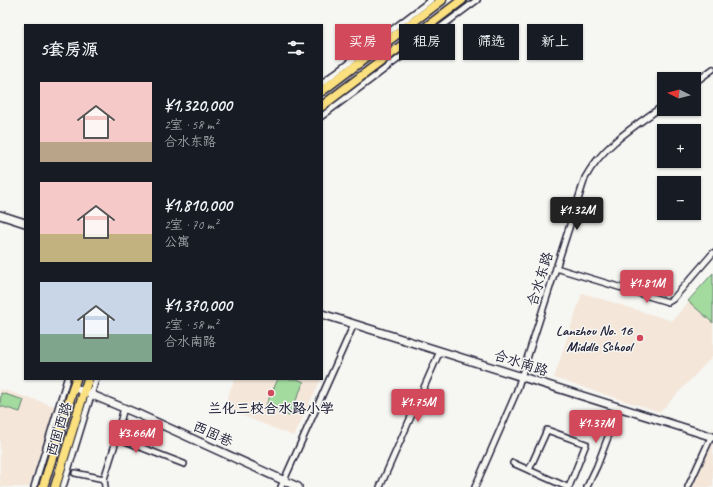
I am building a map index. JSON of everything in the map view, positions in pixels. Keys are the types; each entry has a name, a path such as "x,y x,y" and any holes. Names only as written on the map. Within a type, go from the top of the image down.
{"main road":[{"path":"323,90 442,0"},
{"path":"323,105 462,0"},
{"path":"0,215 24,223"},
{"name":"合水南路","path":"323,314 712,437"},
{"name":"西固西路","path":"55,487 88,393 88,380"},
{"name":"西固巷","path":"74,383 88,393 124,408 283,484 298,487"},
{"name":"西固西路","path":"43,487 74,383"}],"street":[{"path":"323,82 431,0"},
{"path":"323,115 477,0"},
{"path":"701,78 713,69"},
{"name":"合水东路","path":"476,487 516,393 585,178 611,144 657,110"},
{"path":"556,268 668,302 673,299 713,253"},
{"path":"283,484 354,324"},
{"path":"380,487 440,351"},
{"path":"34,487 67,380"},
{"path":"63,487 88,393 95,380"},
{"path":"105,487 104,479 117,438 124,408"},
{"path":"588,487 619,408"},
{"path":"513,462 529,470 568,487 586,444 547,430 529,470"},
{"path":"688,487 712,437"},
{"path":"117,438 184,464"},
{"path":"76,473 104,479"}],"shaded area":[{"name":"Lanzhou No. 16 Middle School","path":"713,274 713,356 660,412 554,378 582,293 672,321"},
{"name":"兰化三校合水路小学","path":"235,380 321,380 294,436 223,408"},
{"path":"0,389 55,406 29,487 0,487"},
{"path":"713,427 713,487 689,487"}],"green space":[{"path":"713,273 713,323 688,301"},
{"path":"278,380 299,380 304,382 289,416 266,405"},
{"path":"1,393 24,400 20,412 0,406"}],"place":[{"name":"Lanzhou No. 16 Middle School","path":"640,338"},
{"name":"兰化三校合水路小学","path":"271,393"}]}
